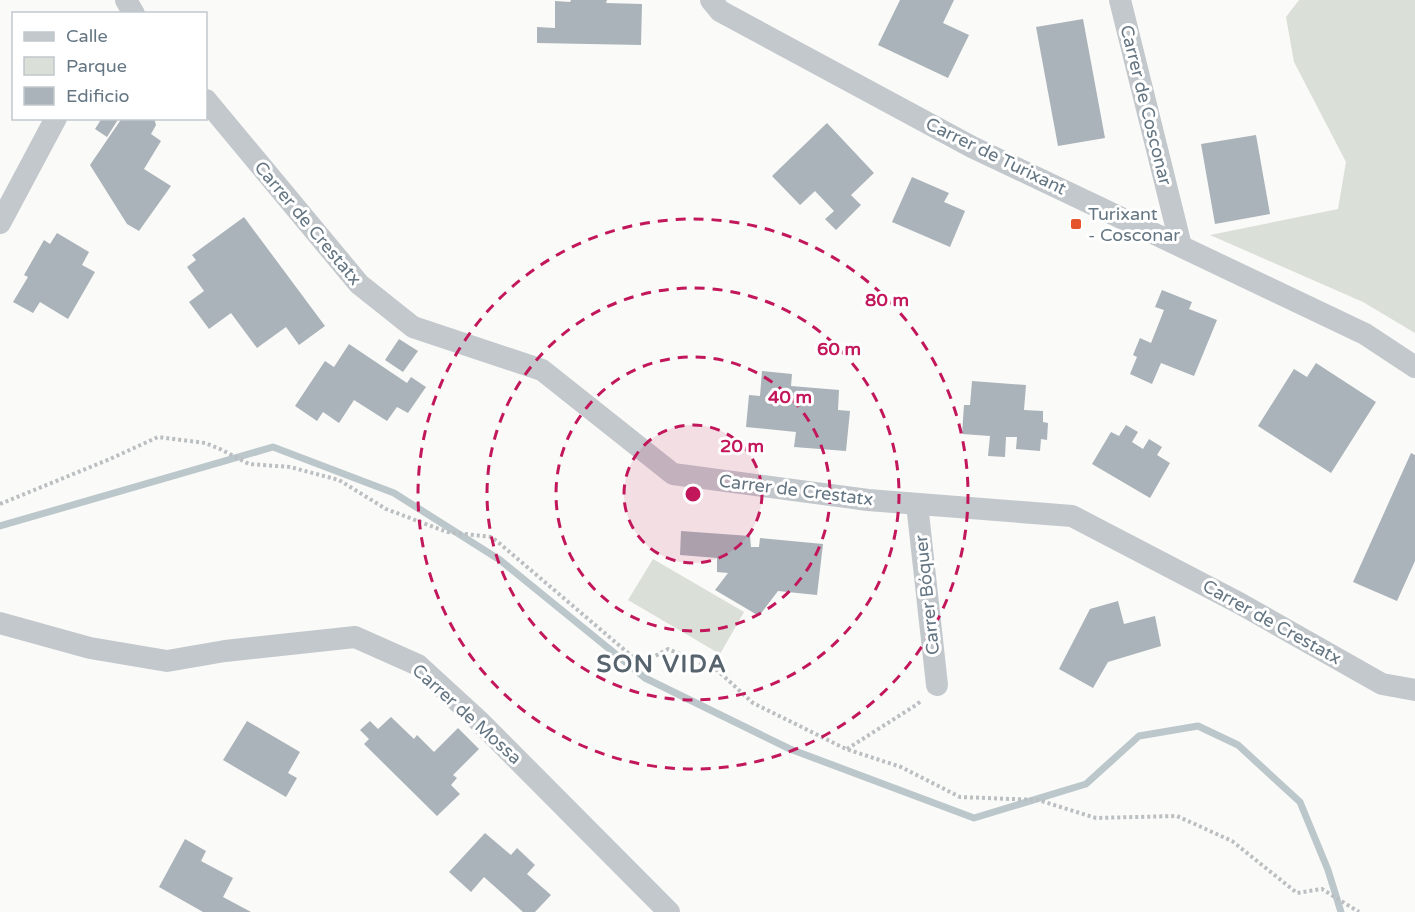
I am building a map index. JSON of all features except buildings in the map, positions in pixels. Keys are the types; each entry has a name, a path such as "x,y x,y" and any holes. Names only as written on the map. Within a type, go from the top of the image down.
{"street":[{"name":"Carrer de Turixant","path":"711,0 720,11 972,147 1365,334 1415,367"},
{"name":"Carrer de Cosconar","path":"1120,0 1181,246"},
{"name":"Carrer de Crestatx","path":"207,101 359,284 413,327 542,370 673,474 868,500 1072,516 1239,603 1382,684 1415,690"},
{"path":"0,223 55,120"},
{"name":"Carrer Bóquer","path":"917,504 937,685"},
{"name":"Carrer de Mossa","path":"0,622 90,648 167,661 225,651 355,637 418,665 478,720 669,912"}],"path":[{"path":"0,504 158,437 205,443 249,464 290,467 339,480 386,509 447,532 492,537 641,664 668,649 717,670 753,702 846,749 901,767 960,797 1038,800 1095,818 1177,816 1232,841 1297,893 1322,889 1359,912"},
{"path":"846,749 916,705"}],"green space":[{"path":"1299,0 1415,0 1415,333 1363,302 1210,235 1338,209 1346,162 1294,62 1286,17"},
{"path":"653,559 744,612 720,654 628,600"}],"waterway":[{"path":"0,526 273,447 394,493 500,560 645,678 790,749 974,818 1086,784 1139,736 1198,726 1238,745 1300,802 1328,870 1341,912"}],"place":[{"name":"Turixant - Cosconar","path":"1076,224"}],"district":[{"name":"SON VIDA","path":"662,664"}]}
